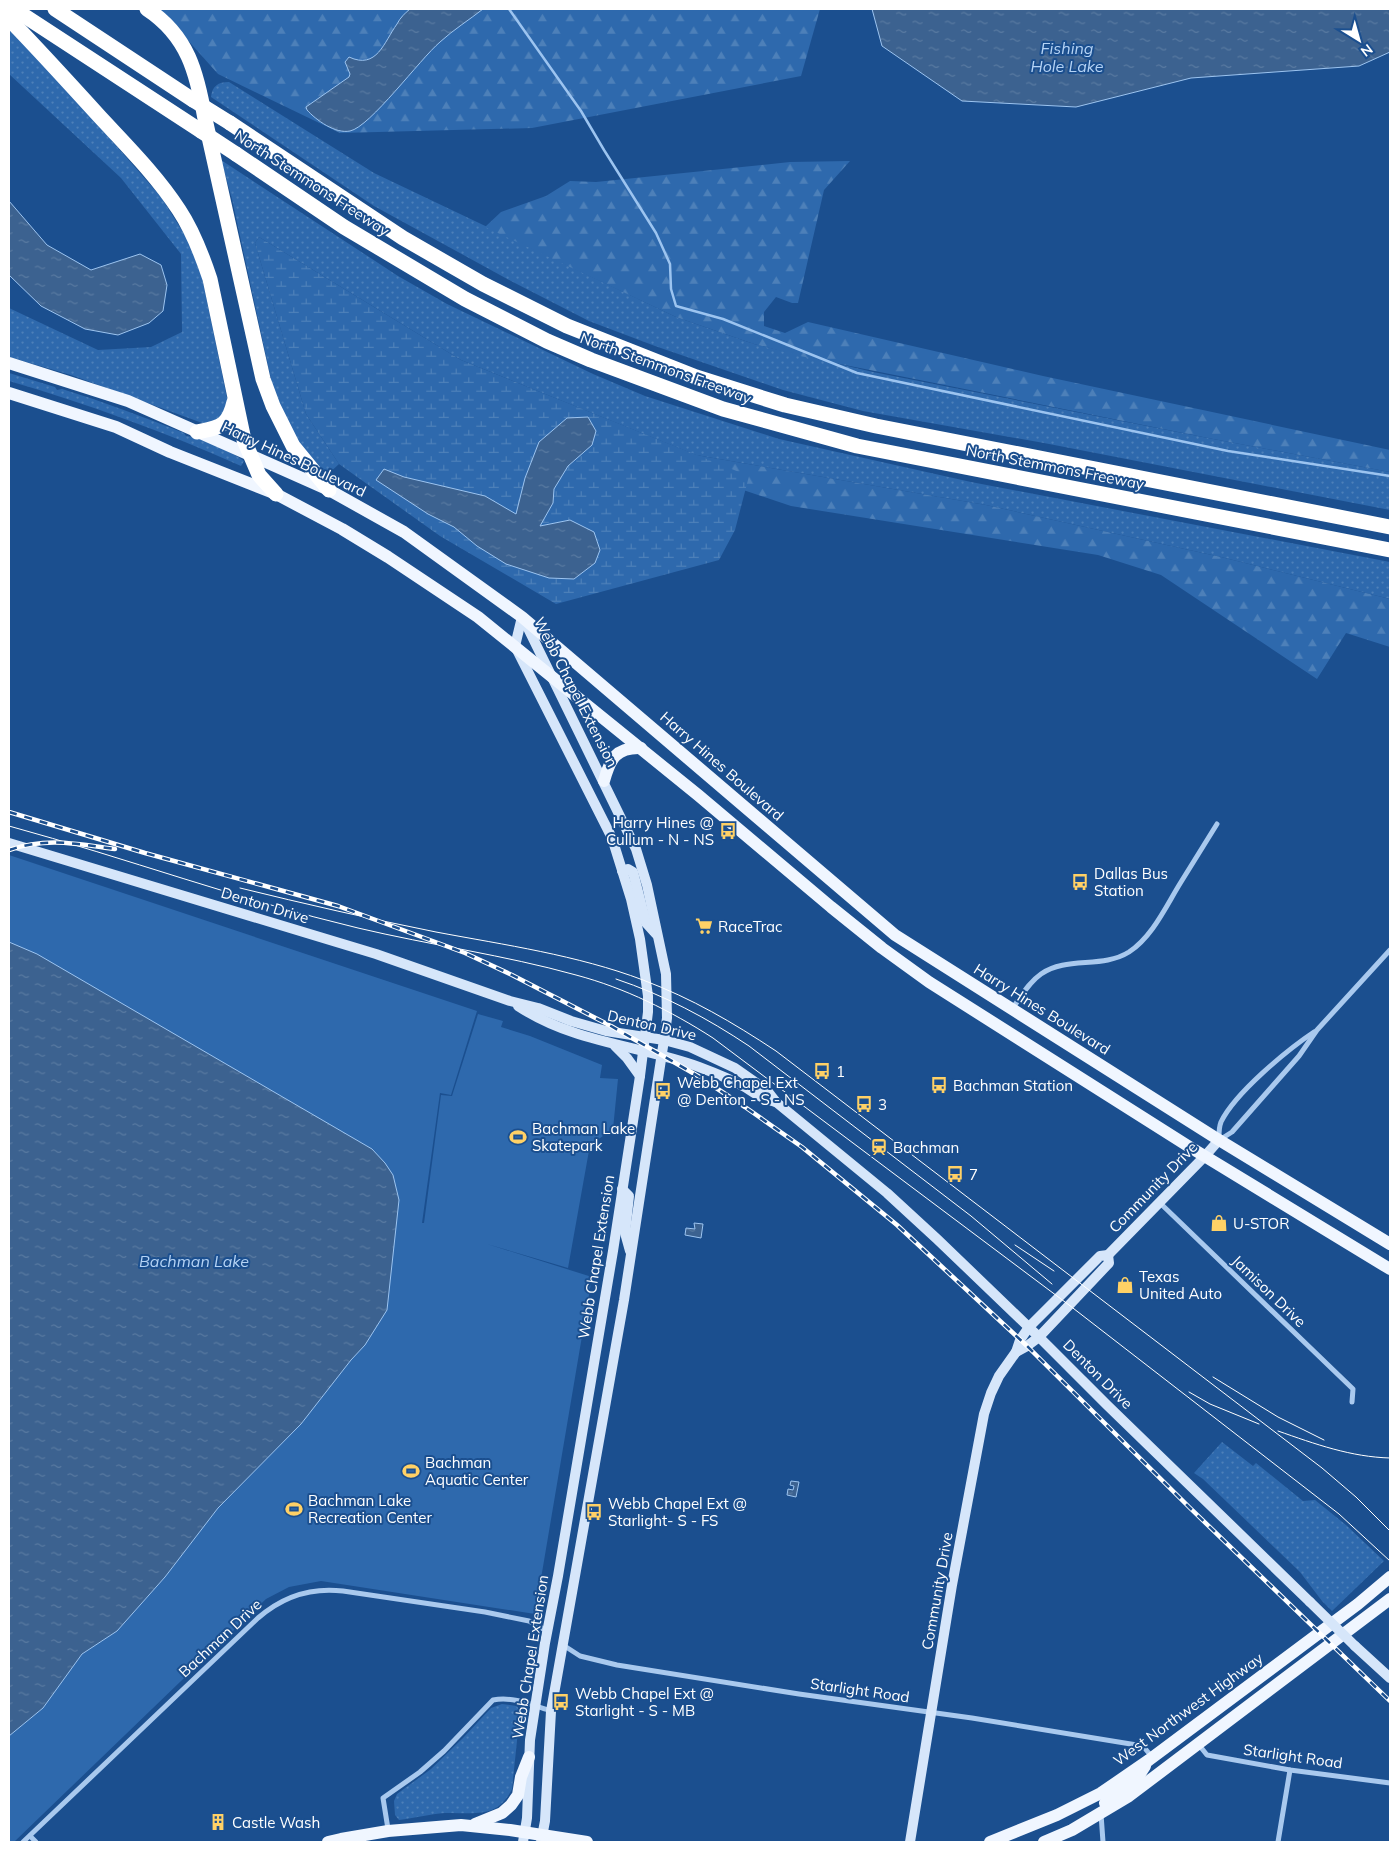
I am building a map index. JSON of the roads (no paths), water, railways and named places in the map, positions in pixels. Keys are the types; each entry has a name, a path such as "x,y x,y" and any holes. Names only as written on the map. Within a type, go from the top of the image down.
{"highway":[{"name":"North Stemmons Freeway","path":"14,9 360,237 424,276 473,304 547,341 591,360 722,409 776,425 866,447 1390,550"},
{"name":"North Stemmons Freeway","path":"55,9 403,238 483,284 567,326 696,377 785,405 876,426 1390,527"},
{"path":"147,9 157,15 174,33 187,52 198,81 263,379 273,406 293,446 329,490"},
{"path":"9,19 124,143 162,187 191,231 210,279 234,400 244,440 259,475 276,494"},
{"path":"197,432 216,428 224,424 230,416 234,400"}],"main road":[{"name":"Harry Hines Boulevard","path":"9,363 128,401 329,490 404,532 522,617 895,935 1219,1140 1390,1244"},
{"path":"9,393 116,427 170,452 276,494 342,529 388,557 449,597 515,646 882,948 930,982 997,1025 1205,1156 1390,1269"},
{"name":"Webb Chapel Extension","path":"522,617 515,646 612,838 632,907 646,977 648,1004 640,1076 605,1296 547,1631 529,1757 527,1818 524,1837"},
{"name":"Webb Chapel Extension","path":"522,617 636,849 647,885 666,974 667,1018 624,1300 551,1711 546,1821 542,1839"},
{"path":"604,781 613,757 623,750 641,748"},
{"path":"698,795 712,778"},
{"name":"Denton Drive","path":"9,843 376,954 510,1001 538,1008 606,1031 664,1040 690,1047 735,1068 769,1093 776,1102 887,1193 1040,1337 1107,1405 1390,1678"},
{"path":"622,871 628,869 633,872 646,923 657,934"},
{"path":"830,907 844,892"},
{"name":"Denton Drive","path":"510,1001 534,1017 583,1037 660,1056 714,1073 746,1088 764,1100 776,1102"},
{"path":"997,1025 1012,1010"},
{"path":"615,1046 627,1058 640,1076"},
{"name":"Community Drive","path":"910,1842 984,1414 991,1393 999,1376 1016,1352 1020,1340 1029,1327 1100,1256 1108,1255 1219,1140"},
{"path":"622,1188 629,1196 625,1233 631,1254"},
{"name":"Community Drive","path":"1016,1352 1040,1337 1109,1263 1108,1255"},
{"path":"605,1296 624,1300"},
{"path":"577,1460 595,1464"},
{"path":"1358,1604 1376,1580 1390,1567"},
{"name":"West Northwest Highway","path":"990,1842 1075,1806 1100,1793 1358,1604 1390,1577"},
{"path":"1044,1842 1101,1814 1129,1796 1390,1599"},
{"path":"1290,1675 1390,1610"},
{"path":"547,1631 563,1645"},
{"path":"1198,1744 1195,1737 1196,1732 1217,1717 1219,1706"},
{"path":"470,1826 502,1813 511,1805 518,1795 521,1777 529,1757"},
{"path":"1101,1814 1101,1808 1105,1802 1138,1777 1150,1758"},
{"path":"328,1842 341,1838 388,1831 447,1826 470,1826 524,1837 588,1842"}],"street":[{"path":"1012,1010 1031,983 1049,969 1118,958 1138,944 1156,924 1218,824"},
{"name":"Community Drive","path":"1219,1140 1232,1132 1299,1056 1317,1030 1390,950"},
{"name":"Community Drive","path":"1219,1140 1220,1125 1234,1104 1290,1048 1317,1030"},
{"name":"Jamison Drive","path":"1159,1202 1353,1389 1352,1402"},
{"name":"Bachman Drive","path":"23,1842 258,1618 276,1604 293,1596 314,1591 343,1591 485,1612 529,1621 547,1631"},
{"name":"Starlight Road","path":"563,1645 580,1656 617,1665 1143,1746 1150,1758"},
{"path":"388,1831 383,1798 420,1772 438,1756 493,1700 503,1698 551,1711"},
{"name":"Starlight Road","path":"1198,1744 1207,1755 1290,1770 1390,1783"},
{"path":"1278,1842 1290,1770"},
{"path":"1101,1814 1103,1842"},
{"path":"30,1836 36,1842"}],"water":[{"path":"410,9 483,9 440,42 382,106 359,127 350,131 338,130 326,125 311,114 306,107 349,77 350,74 345,62 349,57 366,60 373,57 379,52 401,18"},
{"name":"Fishing Hole Lake","path":"872,9 1390,9 1390,52 1359,66 1191,78 1076,107 962,101 882,46"},
{"path":"9,201 47,245 91,270 140,254 161,265 167,285 163,311 149,323 118,335 85,329 41,306 9,275"},
{"path":"588,417 596,431 592,445 568,466 554,489 553,503 540,526 570,520 594,532 600,550 595,563 574,579 549,578 506,564 477,546 454,527 428,514 376,480 384,469 404,477 485,496 516,514 525,478 539,442 567,418"},
{"name":"Bachman Lake","path":"9,942 37,954 372,1149 393,1175 399,1200 387,1310 365,1345 301,1424 218,1508 165,1577 117,1631 82,1654 43,1708 9,1736"},
{"path":"694,1223 703,1224 701,1238 685,1235 686,1228 695,1229"},
{"path":"791,1481 799,1482 796,1497 787,1495 788,1489 793,1490 794,1486 790,1485"}],"waterway":[{"path":"509,9 581,111 656,233 670,264 671,289 676,306 723,319 857,373 1228,451 1390,476"}],"tram line":[{"path":"9,826 314,917 385,934 549,968 594,980 630,994 681,1019 713,1038 1069,1305 1339,1514 1390,1561"},
{"path":"240,888 387,922 567,957 643,980 679,995 712,1012 776,1051 1322,1468 1356,1497 1390,1531"},
{"path":"616,979 651,992 685,1008 749,1046 971,1216 1052,1284"},
{"path":"1015,1245 1054,1271"},
{"path":"1213,1377 1278,1417 1324,1440"},
{"path":"1189,1392 1210,1404 1259,1424"},
{"path":"1278,1431 1347,1452 1390,1458"}],"railway":[{"path":"9,812 145,853 338,906 465,953 611,1026 698,1076 802,1147 897,1225 1027,1346 1189,1507 1390,1701"},
{"path":"9,850 23,846 49,843 115,849"}],"place":[{"name":"Harry Hines @ Cullum - N - NS","path":"728,831"},
{"name":"Dallas Bus Station","path":"1080,882"},
{"name":"RaceTrac","path":"704,926"},
{"name":"1","path":"822,1071"},
{"name":"Bachman Station","path":"939,1085"},
{"name":"Webb Chapel Ext @ Denton - S - NS","path":"663,1091"},
{"name":"3","path":"864,1104"},
{"name":"Bachman Lake Skatepark","path":"518,1137"},
{"name":"Bachman","path":"879,1147"},
{"name":"7","path":"955,1174"},
{"name":"U-STOR","path":"1219,1223"},
{"name":"Texas United Auto","path":"1125,1285"},
{"name":"Bachman Aquatic Center","path":"411,1471"},
{"name":"Bachman Lake Recreation Center","path":"294,1509"},
{"name":"Webb Chapel Ext @ Starlight- S - FS","path":"594,1512"},
{"name":"Webb Chapel Ext @ Starlight - S - MB","path":"561,1702"},
{"name":"Castle Wash","path":"218,1822"}]}
